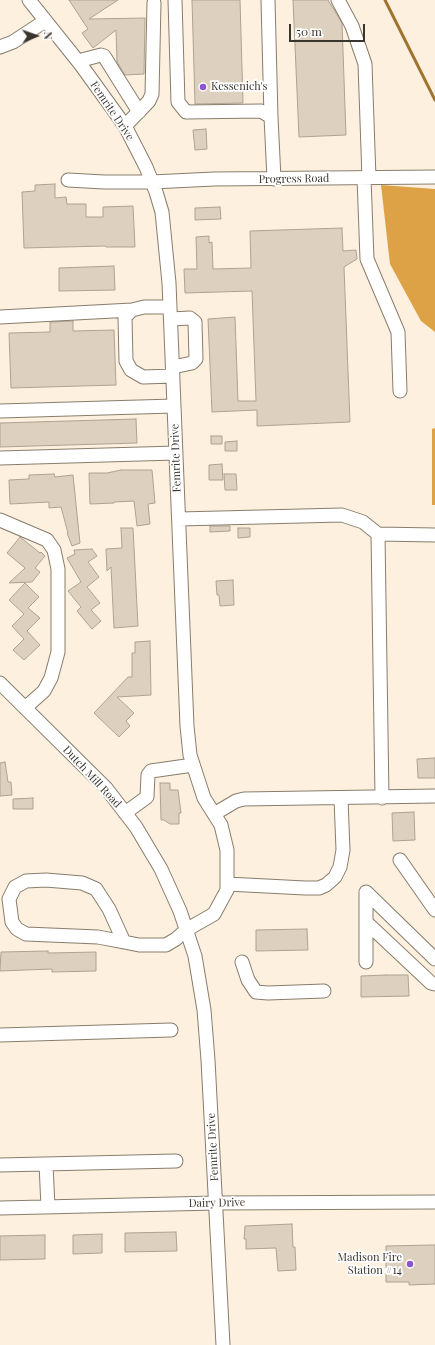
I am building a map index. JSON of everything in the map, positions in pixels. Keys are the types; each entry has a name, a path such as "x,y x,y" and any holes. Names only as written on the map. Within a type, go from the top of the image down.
{"street":[{"name":"Femrite Drive","path":"29,0 78,62 124,126 146,166 152,182 162,212 166,239 171,313 187,726 190,755 204,798 221,825 227,850 227,890 214,914 186,930 166,945 139,945 98,937 26,934 17,929 12,922 9,899 15,886 26,881 46,880 82,883 96,889 110,909 124,942"},
{"path":"175,0 178,102 186,112 262,111 271,117"},
{"path":"268,0 274,179"},
{"path":"338,0 352,26 365,64 367,259 398,332 400,391"},
{"path":"124,126 149,101 152,94 154,3"},
{"path":"0,47 13,42 45,21"},
{"path":"78,62 101,55 104,56 139,112"},
{"name":"Progress Road","path":"68,180 152,182 435,177"},
{"path":"0,317 132,310 144,307 190,318 195,322 196,360 173,371 143,377 131,370 126,361 125,317 132,310"},
{"path":"0,411 174,406"},
{"path":"0,458 176,453"},
{"path":"179,519 342,514 363,522 378,534 435,535"},
{"path":"0,520 47,540 54,550 58,569 58,652 51,678 44,691 25,708"},
{"path":"378,534 382,798"},
{"name":"Dutch Mill Road","path":"0,683 106,788 136,827 161,869 180,911 198,973"},
{"path":"126,813 148,797 148,775 151,771 193,765"},
{"path":"214,814 236,801 244,799 341,799 435,796"},
{"path":"227,884 305,888 319,888 326,885 335,877 340,867 343,850 341,799"},
{"path":"400,860 435,910"},
{"path":"366,962 366,892 435,959"},
{"path":"366,922 431,983 435,984"},
{"path":"242,962 248,980 256,992 324,991"},
{"name":"Femrite Drive","path":"198,973 204,1010 208,1060 224,1345"},
{"path":"0,1035 171,1030"},
{"path":"0,1165 176,1161"},
{"path":"46,1164 48,1207"},
{"name":"Dairy Drive","path":"0,1208 216,1203 435,1202"}],"shaded area":[{"path":"381,185 435,189 435,332 421,321 390,264"},
{"path":"435,428 435,505 432,505 432,429"}],"building":[{"path":"69,0 118,0 89,19 145,18 144,74 125,75 117,62 116,30 93,48 82,33 88,29"},
{"path":"192,0 240,0 243,103 195,104"},
{"path":"293,0 328,0 342,23 346,135 299,137"},
{"path":"206,129 207,149 195,150 193,130"},
{"path":"55,184 55,198 66,197 67,204 86,204 86,217 103,217 103,207 133,206 135,247 105,246 24,248 22,192 35,191 35,185"},
{"path":"220,207 221,219 195,220 195,208"},
{"path":"342,228 343,251 356,250 357,259 344,267 350,422 257,426 257,410 212,412 208,319 235,317 238,401 256,401 252,291 185,293 184,269 197,269 196,237 209,236 209,243 212,242 213,269 251,268 250,231"},
{"path":"114,266 115,290 59,291 59,268"},
{"path":"73,321 73,331 114,330 116,385 11,388 9,333 50,332 50,322"},
{"path":"136,419 137,443 0,447 0,423"},
{"path":"211,436 222,436 222,444 211,444"},
{"path":"237,441 237,451 225,451 225,442"},
{"path":"222,464 223,480 209,480 209,465"},
{"path":"121,470 152,470 155,503 148,504 150,524 137,526 134,501 90,504 89,473 107,473"},
{"path":"54,474 55,477 73,475 80,543 72,546 67,533 61,507 49,508 49,502 10,504 9,480 29,479 29,475"},
{"path":"224,474 236,474 237,490 225,490"},
{"path":"210,526 230,526 230,531 210,532"},
{"path":"121,528 133,528 138,626 114,628 111,567 107,571 106,549 122,548"},
{"path":"238,528 250,528 250,537 238,538"},
{"path":"20,537 45,556 35,568 40,572 32,582 9,583 25,568 7,553"},
{"path":"92,549 97,556 88,562 99,577 87,587 100,603 91,610 101,621 92,629 77,611 81,607 68,591 81,582 67,558 75,554 74,550"},
{"path":"233,580 234,605 220,606 219,595 217,595 216,581"},
{"path":"25,583 39,597 28,608 40,618 27,631 40,645 24,660 13,650 24,639 12,626 24,614 9,600"},
{"path":"150,641 151,695 117,697 134,713 126,721 130,726 119,737 94,713 128,677 132,677 132,653 135,653 135,642"},
{"path":"435,758 435,778 418,778 417,759"},
{"path":"5,762 8,782 11,782 12,795 0,796 0,763"},
{"path":"160,783 170,783 170,790 178,790 181,813 179,813 179,824 170,824 164,820 161,820"},
{"path":"33,798 33,809 13,809 13,799"},
{"path":"414,812 415,840 393,841 392,813"},
{"path":"307,929 308,950 256,951 256,930"},
{"path":"48,951 48,953 96,952 96,971 52,972 52,969 0,971 1,952"},
{"path":"408,975 409,996 361,997 361,976"},
{"path":"292,1224 296,1270 278,1271 276,1248 246,1249 246,1239 244,1239 245,1226"},
{"path":"176,1232 177,1251 125,1252 125,1233"},
{"path":"102,1234 102,1253 73,1254 73,1235"},
{"path":"45,1235 45,1259 0,1260 0,1236"},
{"name":"Madison Fire Station #14","path":"435,1245 435,1284 409,1285 409,1282 386,1282 386,1246"}],"waterway":[{"path":"385,0 435,100"}],"place":[{"name":"Kessenich's","path":"203,87"},
{"name":"Madison Fire Station #14","path":"410,1264"}]}
